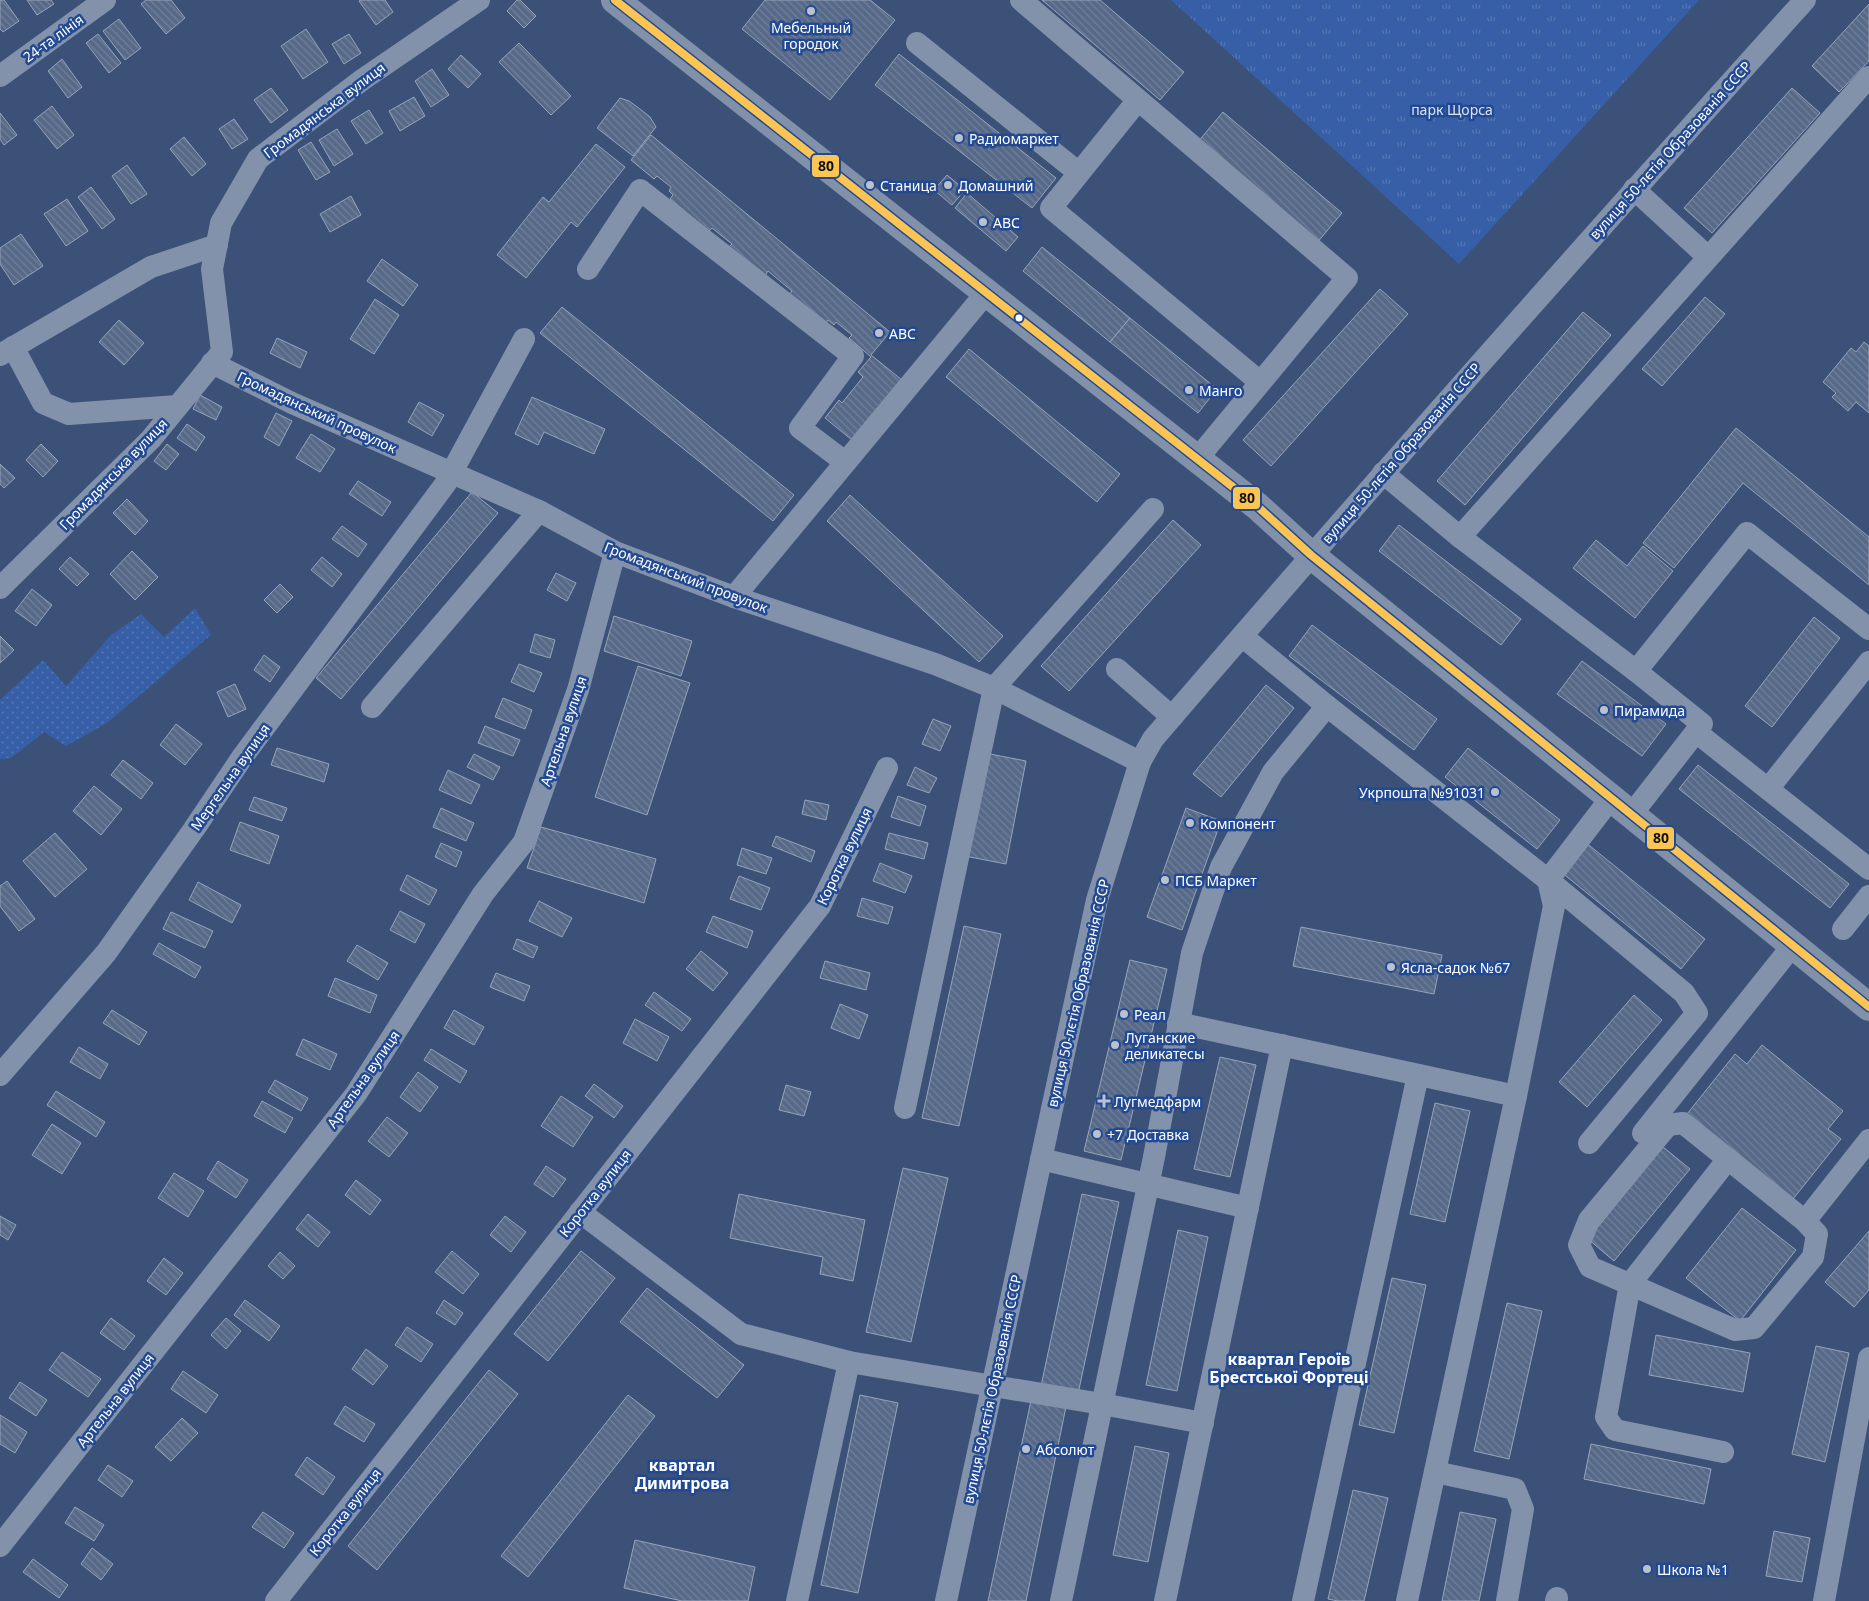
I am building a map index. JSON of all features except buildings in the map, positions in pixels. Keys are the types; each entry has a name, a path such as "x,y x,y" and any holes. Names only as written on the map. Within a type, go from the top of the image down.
{"main road":[{"path":"615,0 1257,506 1311,555 1869,1007"}],"street":[{"name":"24-та лінія","path":"0,76 106,0"},
{"name":"Громадянська вулиця","path":"0,588 151,439 222,352 212,269 221,223 258,159 362,80 479,0"},
{"path":"1021,0 1346,278 1197,459"},
{"name":"вулиця 50-лєтія Образованія СССР","path":"946,1601 1097,900 1140,762 1153,739 1311,555 1634,189 1805,0"},
{"path":"917,43 1079,173"},
{"path":"1460,537 1869,77"},
{"path":"1138,100 1051,208 1260,382"},
{"path":"1634,189 1708,256"},
{"path":"588,268 640,190 853,356 800,428 845,462"},
{"path":"177,406 68,414 43,403 7,351 150,267 217,246"},
{"path":"734,597 986,293"},
{"name":"Мергельна вулиця","path":"0,1075 106,953 243,756 446,482 524,339"},
{"name":"Громадянський провулок","path":"212,363 292,403 539,511 615,552 734,597 935,664 994,688 1140,762"},
{"path":"1384,473 1460,537 1636,671 1702,724 1548,880"},
{"path":"905,1108 994,688 1153,509"},
{"path":"372,707 539,511"},
{"path":"1636,671 1747,532 1869,629"},
{"name":"Артельна вулиця","path":"0,1546 356,1094 483,894 524,842 578,690 615,552"},
{"path":"1242,636 1327,706 1548,880 1684,993 1697,1013 1589,1143"},
{"path":"1768,789 1869,662"},
{"path":"1117,669 1172,717"},
{"path":"1061,1601 1148,1184 1192,952 1221,867 1273,772 1327,706"},
{"path":"1696,732 1869,869"},
{"name":"Коротка вулиця","path":"276,1601 820,906 887,768"},
{"path":"1407,1601 1516,1096 1554,906 1548,880"},
{"path":"1843,929 1869,896"},
{"path":"1627,1154 1793,946"},
{"path":"1178,1022 1516,1096"},
{"path":"1165,1601 1282,1045"},
{"path":"1303,1601 1418,1075"},
{"path":"1683,1123 1728,1159 1805,1221 1817,1234 1813,1258 1754,1328 1735,1330 1590,1266 1579,1245 1590,1220 1668,1125 1683,1123"},
{"path":"1805,1221 1869,1140"},
{"path":"1041,1159 1248,1208"},
{"path":"1723,1452 1615,1430 1606,1417 1630,1284 1728,1159"},
{"path":"580,1212 742,1334 849,1362 993,1385 1202,1423"},
{"path":"1824,1601 1869,1358"},
{"path":"797,1601 849,1362"},
{"path":"1435,1472 1515,1489 1523,1509 1508,1601"}],"green space":[{"name":"парк Щорса","path":"1171,0 1699,0 1459,264"},
{"path":"195,608 211,635 107,723 66,746 44,732 11,758 0,759 0,700 43,660 66,686 111,635 141,614 164,637"}],"transit line":[{"name":"80","path":"615,0 1257,506 1311,555 1869,1007"}],"place":[{"name":"Мебельный городок","path":"811,11"},
{"name":"Радиомаркет","path":"959,138"},
{"name":"Станица","path":"870,185"},
{"name":"Домашний","path":"948,185"},
{"name":"АВС","path":"983,222"},
{"name":"ABC","path":"879,333"},
{"name":"Манго","path":"1189,390"},
{"name":"Пирамида","path":"1604,710"},
{"name":"Укрпошта №91031","path":"1495,792"},
{"name":"Компонент","path":"1190,823"},
{"name":"ПСБ Маркет","path":"1165,880"},
{"name":"Ясла-садок №67","path":"1391,967"},
{"name":"Реал","path":"1124,1014"},
{"name":"Луганские деликатесы","path":"1115,1045"},
{"name":"Лугмедфарм","path":"1104,1101"},
{"name":"+7 Доставка","path":"1097,1134"},
{"name":"Абсолют","path":"1026,1449"},
{"name":"Школа №1","path":"1647,1569"}],"district":[{"name":"квартал Героїв Брестської Фортеці","path":"1289,1368"},
{"name":"квартал Димитрова","path":"682,1474"}]}
